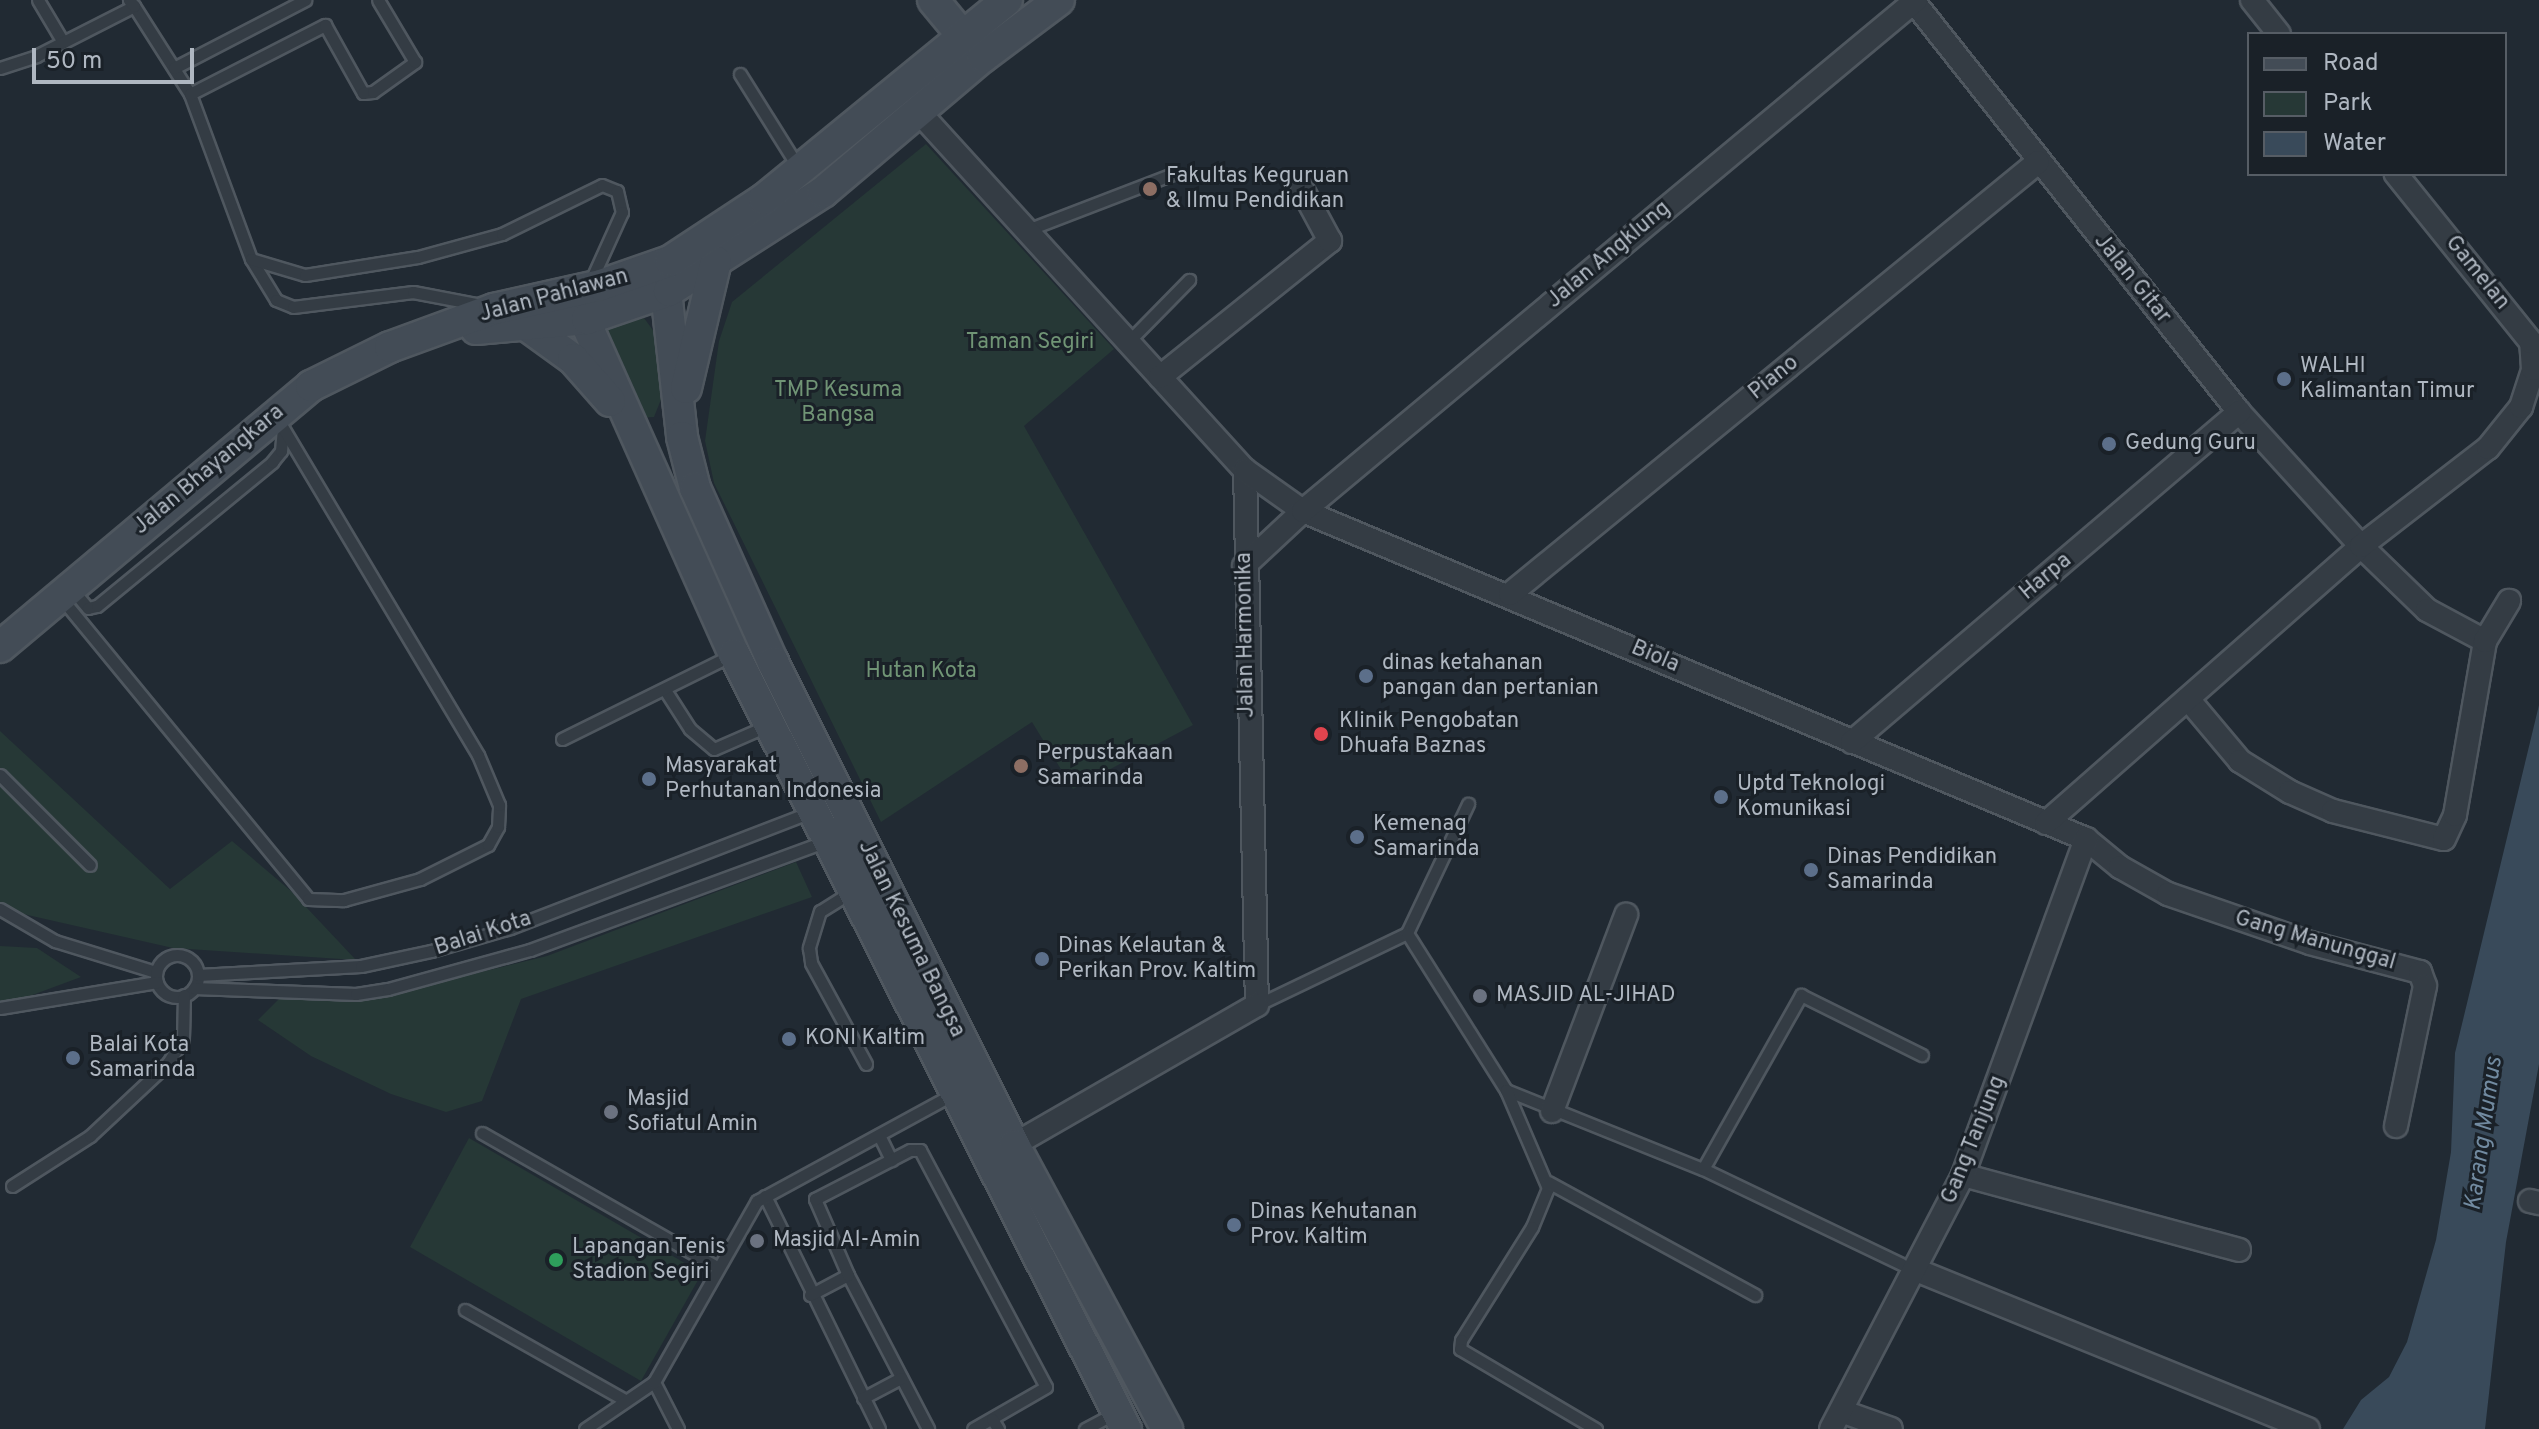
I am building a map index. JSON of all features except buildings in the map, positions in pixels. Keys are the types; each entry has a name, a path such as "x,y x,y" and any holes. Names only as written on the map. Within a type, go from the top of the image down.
{"street":[{"path":"933,0 962,35"},
{"name":"Jalan Pahlawan","path":"442,331 587,319 666,277 1007,0"},
{"name":"Jalan Pahlawan","path":"442,331 494,309 580,290 666,277 716,261 823,192 917,110 1059,0"},
{"path":"2252,0 2277,32"},
{"name":"Jalan Gitar","path":"1915,1 2038,162 2239,412 2361,546 2434,616 2485,641"},
{"name":"Jalan Angklung","path":"1244,566 1303,511 1915,1"},
{"path":"917,110 1030,229 1245,470"},
{"name":"Piano","path":"1510,594 2038,162"},
{"name":"Gamelan","path":"2046,823 2361,546 2488,448 2512,422 2530,382 2535,346 2398,176"},
{"path":"1160,377 1330,241 1302,189"},
{"path":"682,423 716,261"},
{"name":"Jalan Kesuma Bangsa","path":"666,277 682,423 695,488 856,828 1014,1145 1167,1429"},
{"name":"Jalan Kesuma Bangsa","path":"580,290 587,319 642,454 734,654 953,1094 1122,1421"},
{"path":"526,325 573,359 630,424"},
{"name":"Jalan Bhayangkara","path":"0,647 64,592 279,421 311,386 390,347 442,331"},
{"path":"64,592 57,578 62,570 279,391 297,378 311,386"},
{"name":"Harpa","path":"1852,742 2239,412"},
{"name":"Biola","path":"1245,470 1303,511 1510,594 1852,742 2080,836"},
{"name":"Jalan Harmonika","path":"1245,470 1244,566 1257,1005"},
{"path":"2188,699 2240,761 2290,792 2333,811 2431,840 2449,835 2485,641 2509,601"},
{"path":"813,811 841,797"},
{"path":"826,841 856,828"},
{"name":"Gang Manunggal","path":"2080,836 2120,867 2168,894 2422,974 2425,986 2396,1126"},
{"name":"Gang Tanjung","path":"1836,1420 1909,1267 1963,1175 2080,836"},
{"path":"1552,1111 1626,915"},
{"path":"1014,1145 1257,1005"},
{"path":"1963,1175 2239,1250"},
{"path":"1909,1267 2308,1429"},
{"path":"1836,1420 1891,1429"}],"lane":[{"path":"38,0 63,42"},
{"path":"174,68 305,0"},
{"path":"190,94 325,25 363,93 373,92 415,62 378,0"},
{"path":"0,68 63,42 132,3 190,94 251,259 271,294 285,305 413,292 494,309"},
{"path":"740,74 801,170"},
{"path":"1030,229 1170,175"},
{"path":"251,259 305,275 418,257 502,234 602,185 617,191 622,212 580,290"},
{"path":"1129,341 1189,280"},
{"path":"64,592 308,899 344,900 420,879 488,845 498,827 499,805 478,755 279,421"},
{"path":"562,739 734,654"},
{"path":"665,690 690,729 714,749 769,724"},
{"path":"0,775 90,865"},
{"path":"1257,1005 1407,933 1468,804"},
{"name":"Balai Kota","path":"198,975 361,966 431,951 510,928 813,811"},
{"name":"Balai Kota","path":"184,993 356,994 388,989 530,950 826,841"},
{"path":"852,892 820,911 809,948 811,963 866,1064"},
{"path":"0,909 55,941 157,977 184,993"},
{"path":"1407,933 1506,1090 1548,1182 1755,1295"},
{"path":"12,1186 90,1136 168,1063 183,1039 184,993 198,975 194,964 181,955 165,959 157,977"},
{"path":"0,1008 157,977"},
{"path":"1703,1169 1801,995 1922,1055"},
{"path":"1506,1090 1703,1169 1909,1267"},
{"path":"585,1429 623,1399 654,1382 749,1210 765,1196 953,1094"},
{"path":"482,1133 717,1267"},
{"path":"879,1135 891,1160"},
{"path":"928,1429 848,1275 815,1199 915,1148 924,1153 1045,1382 1044,1393 995,1424 973,1429"},
{"path":"1548,1182 1532,1227 1461,1340 1460,1349 1596,1429"},
{"path":"765,1196 810,1295 879,1429"},
{"path":"810,1295 848,1275"},
{"path":"465,1310 623,1399"},
{"path":"863,1398 901,1378"},
{"path":"654,1382 678,1429"},
{"path":"1085,1429 1122,1421"}],"green space":[{"path":"926,144 1114,349 1024,426 1193,725 1073,789 1032,722 881,822 714,483 705,441 719,341 732,302"},
{"path":"644,318 655,333 662,397 654,417 637,418 601,327"},
{"path":"0,731 170,889 232,841 291,891 356,960 173,948 10,911 0,903"},
{"path":"796,862 812,897 521,999 482,1101 446,1112 391,1094 311,1056 258,1020 279,999 381,996 547,956"},
{"path":"0,946 37,948 81,977 0,1007"},
{"name":"Lapangan Tenis Stadion Segiri","path":"469,1138 702,1273 641,1381 410,1247"}],"water":[{"name":"Karang Mumus","path":"2539,705 2539,1064 2506,1242 2485,1429 2343,1429 2361,1400 2389,1377 2407,1342 2436,1240 2451,1152 2455,1053"}],"place":[{"name":"Fakultas Keguruan & Ilmu Pendidikan","path":"1150,189"},
{"name":"WALHI Kalimantan Timur","path":"2284,379"},
{"name":"Gedung Guru","path":"2109,444"},
{"name":"dinas ketahanan pangan dan pertanian","path":"1366,676"},
{"name":"Klinik Pengobatan Dhuafa Baznas","path":"1321,734"},
{"name":"Perpustakaan Samarinda","path":"1021,766"},
{"name":"Masyarakat Perhutanan Indonesia","path":"649,779"},
{"name":"Uptd Teknologi Komunikasi","path":"1721,797"},
{"name":"Kemenag Samarinda","path":"1357,837"},
{"name":"Dinas Pendidikan Samarinda","path":"1811,870"},
{"name":"Dinas Kelautan & Perikan Prov. Kaltim","path":"1042,959"},
{"name":"MASJID AL-JIHAD","path":"1480,996"},
{"name":"KONI Kaltim","path":"789,1039"},
{"name":"Balai Kota Samarinda","path":"73,1058"},
{"name":"Masjid Sofiatul Amin","path":"611,1112"},
{"name":"Dinas Kehutanan Prov. Kaltim","path":"1234,1225"},
{"name":"Masjid Al-Amin","path":"757,1241"},
{"name":"Lapangan Tenis Stadion Segiri","path":"556,1260"}],"park label":[{"name":"Taman Segiri","path":"1030,343"},
{"name":"TMP Kesuma Bangsa","path":"838,402"},
{"name":"Hutan Kota","path":"921,672"}]}
